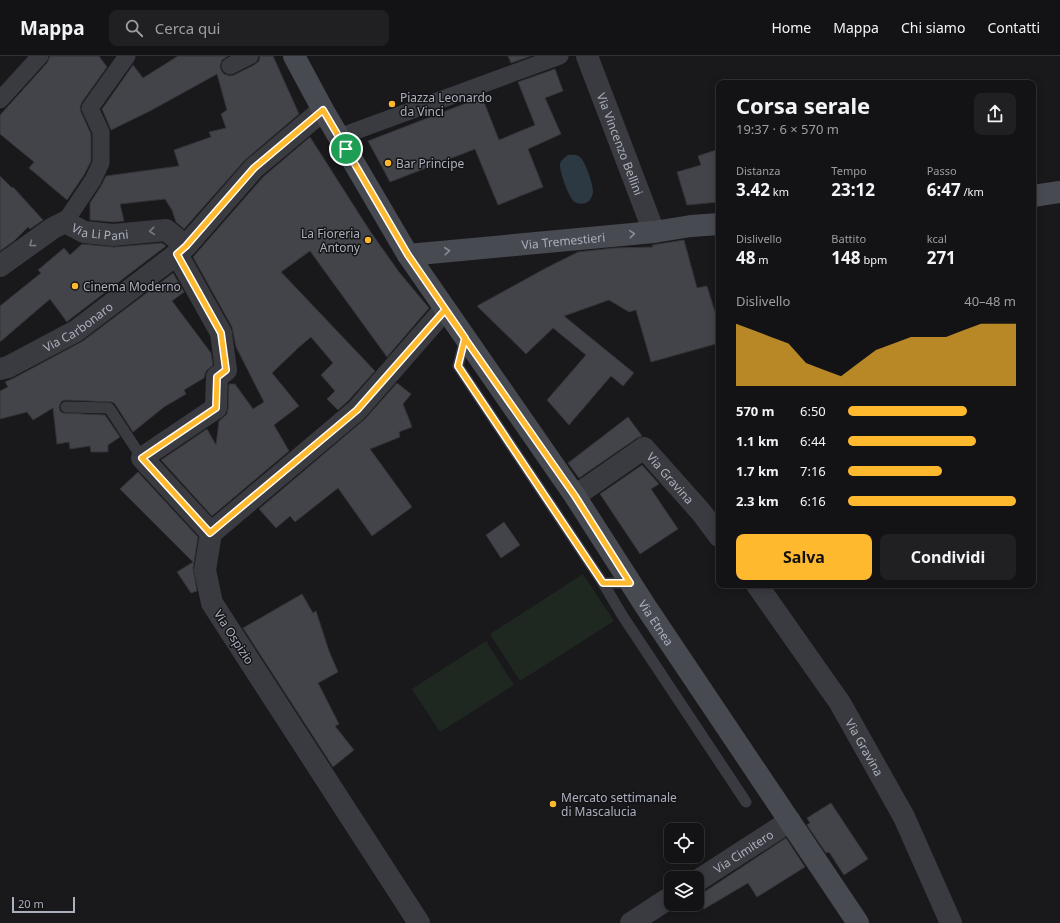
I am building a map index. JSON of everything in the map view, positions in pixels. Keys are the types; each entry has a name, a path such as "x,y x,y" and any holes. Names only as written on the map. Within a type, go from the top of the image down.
{"main road":[{"name":"Via Etnea","path":"294,56 323,110 408,255 465,338 503,413 575,496 630,583 858,923"},
{"path":"1036,196 1060,192"},
{"name":"Via Tremestieri","path":"408,255 654,232 691,226 716,224"}],"street":[{"path":"0,100 40,56"},
{"path":"65,222 93,180 101,163 101,132 90,108 127,56"},
{"path":"230,66 250,56"},
{"path":"339,137 560,56"},
{"name":"Via Vincenzo Bellini","path":"587,56 654,232"},
{"name":"Via Carbonaro","path":"0,369 8,368 76,331 181,250 254,168 323,110"},
{"name":"Via Li Pani","path":"0,266 52,228 65,222 84,232 113,235 166,230 181,250"},
{"path":"181,250 221,333 226,370 217,377 216,408 142,458 210,533 357,410 445,310"},
{"name":"Via Gravina","path":"575,496 644,448 701,512 716,532"},
{"name":"Via Ospizio","path":"210,533 205,570 212,603 418,923"},
{"name":"Via Gravina","path":"759,588 840,703 904,817 951,923"},
{"name":"Via Cimitero","path":"704,876 790,821"},
{"path":"631,923 664,902"}],"lane":[{"path":"66,407 109,408 142,458"},
{"path":"503,413 626,622 746,802"},
{"path":"603,583 630,583"}],"shaded area":[{"path":"568,155 576,155 582,159 592,183 592,196 590,200 584,204 576,203 573,200 564,182 560,164"},
{"path":"583,574 614,621 520,681 490,634"},
{"path":"486,641 514,685 440,732 412,689"}],"building":[{"path":"50,56 99,56 107,67 80,107 91,134 91,161 84,175 67,200 29,168 34,162 0,134 0,115 47,63"},
{"path":"178,56 228,56 222,60 220,66 224,74 230,76 254,65 259,61 260,56 273,56 299,114 245,160 184,229 176,222 172,210 165,199 120,204 124,221 113,222 90,220 90,203 106,176 179,166 174,150 211,137 209,132 226,128 221,114 227,110 217,74 150,111 111,130 102,109 133,65 143,78"},
{"path":"508,56 531,56 511,63"},
{"path":"555,69 563,91 545,98 561,134 528,149 543,187 498,205 475,149 390,182 368,141 482,97 499,140 535,125 518,82"},
{"path":"310,137 370,231 399,272 429,308 387,357 310,251 281,272 375,371 338,410 327,399 335,391 321,375 333,363 311,337 298,348 272,373 299,406 274,425 289,451 212,516 161,460 207,429 216,445 219,421 227,414 229,384 235,384 253,409 264,402 236,347 232,327 193,257 263,177"},
{"path":"716,150 716,202 687,205 677,172 701,165 698,156"},
{"path":"0,176 12,188 13,187 43,220 30,229 28,227 14,241 0,251"},
{"path":"684,240 697,288 707,286 716,315 716,344 651,362 636,310 629,312 609,300 564,316 634,373 623,386 611,376 569,425 547,400 586,355 553,328 526,354 477,306 578,252 614,248 653,247 652,245"},
{"name":"Cinema Moderno","path":"162,243 166,246 67,322 50,299 0,342 0,306 41,273 38,270 64,248 70,255 82,244 114,247"},
{"path":"173,273 184,292 172,301 211,353 213,365 206,371 204,378 184,390 186,394 164,407 133,432 115,404 112,402 62,401 59,407 60,411 63,413 105,415 120,437 108,445 108,452 91,452 90,446 70,449 69,442 57,444 53,408 33,420 27,412 0,419 0,391 8,387 5,382 83,341"},
{"path":"397,383 411,394 403,404 412,427 399,432 400,437 370,449 412,507 372,536 338,488 295,522 290,516 276,528 259,509 365,419"},
{"path":"628,417 642,436 579,478 568,463"},
{"path":"642,465 659,484 651,489 678,529 640,554 600,494"},
{"path":"138,472 198,537 193,568 197,591 191,593 177,572 193,562 120,489"},
{"path":"504,522 520,545 501,558 486,535"},
{"path":"302,594 313,613 316,611 329,651 338,672 318,683 339,724 335,726 354,750 333,767 243,628"},
{"path":"831,803 868,859 844,875 829,852 826,853 807,825 810,823 807,818"},
{"path":"786,838 805,867 757,897 748,883 704,909 704,892"}],"place":[{"name":"Piazza Leonardo da Vinci","path":"392,104"},
{"name":"Bar Principe","path":"388,163"},
{"name":"La Fioreria Antony","path":"368,240"},
{"name":"Cinema Moderno","path":"75,286"},
{"name":"Mercato settimanale di Mascalucia","path":"553,804"}],"route":[{"path":"346,149 323,110 254,168 186,246 177,254 221,333 226,370 217,377 216,408 142,458 210,533 357,410 445,310 575,496 630,583 603,583 458,366 465,338 408,255 346,149"}]}
